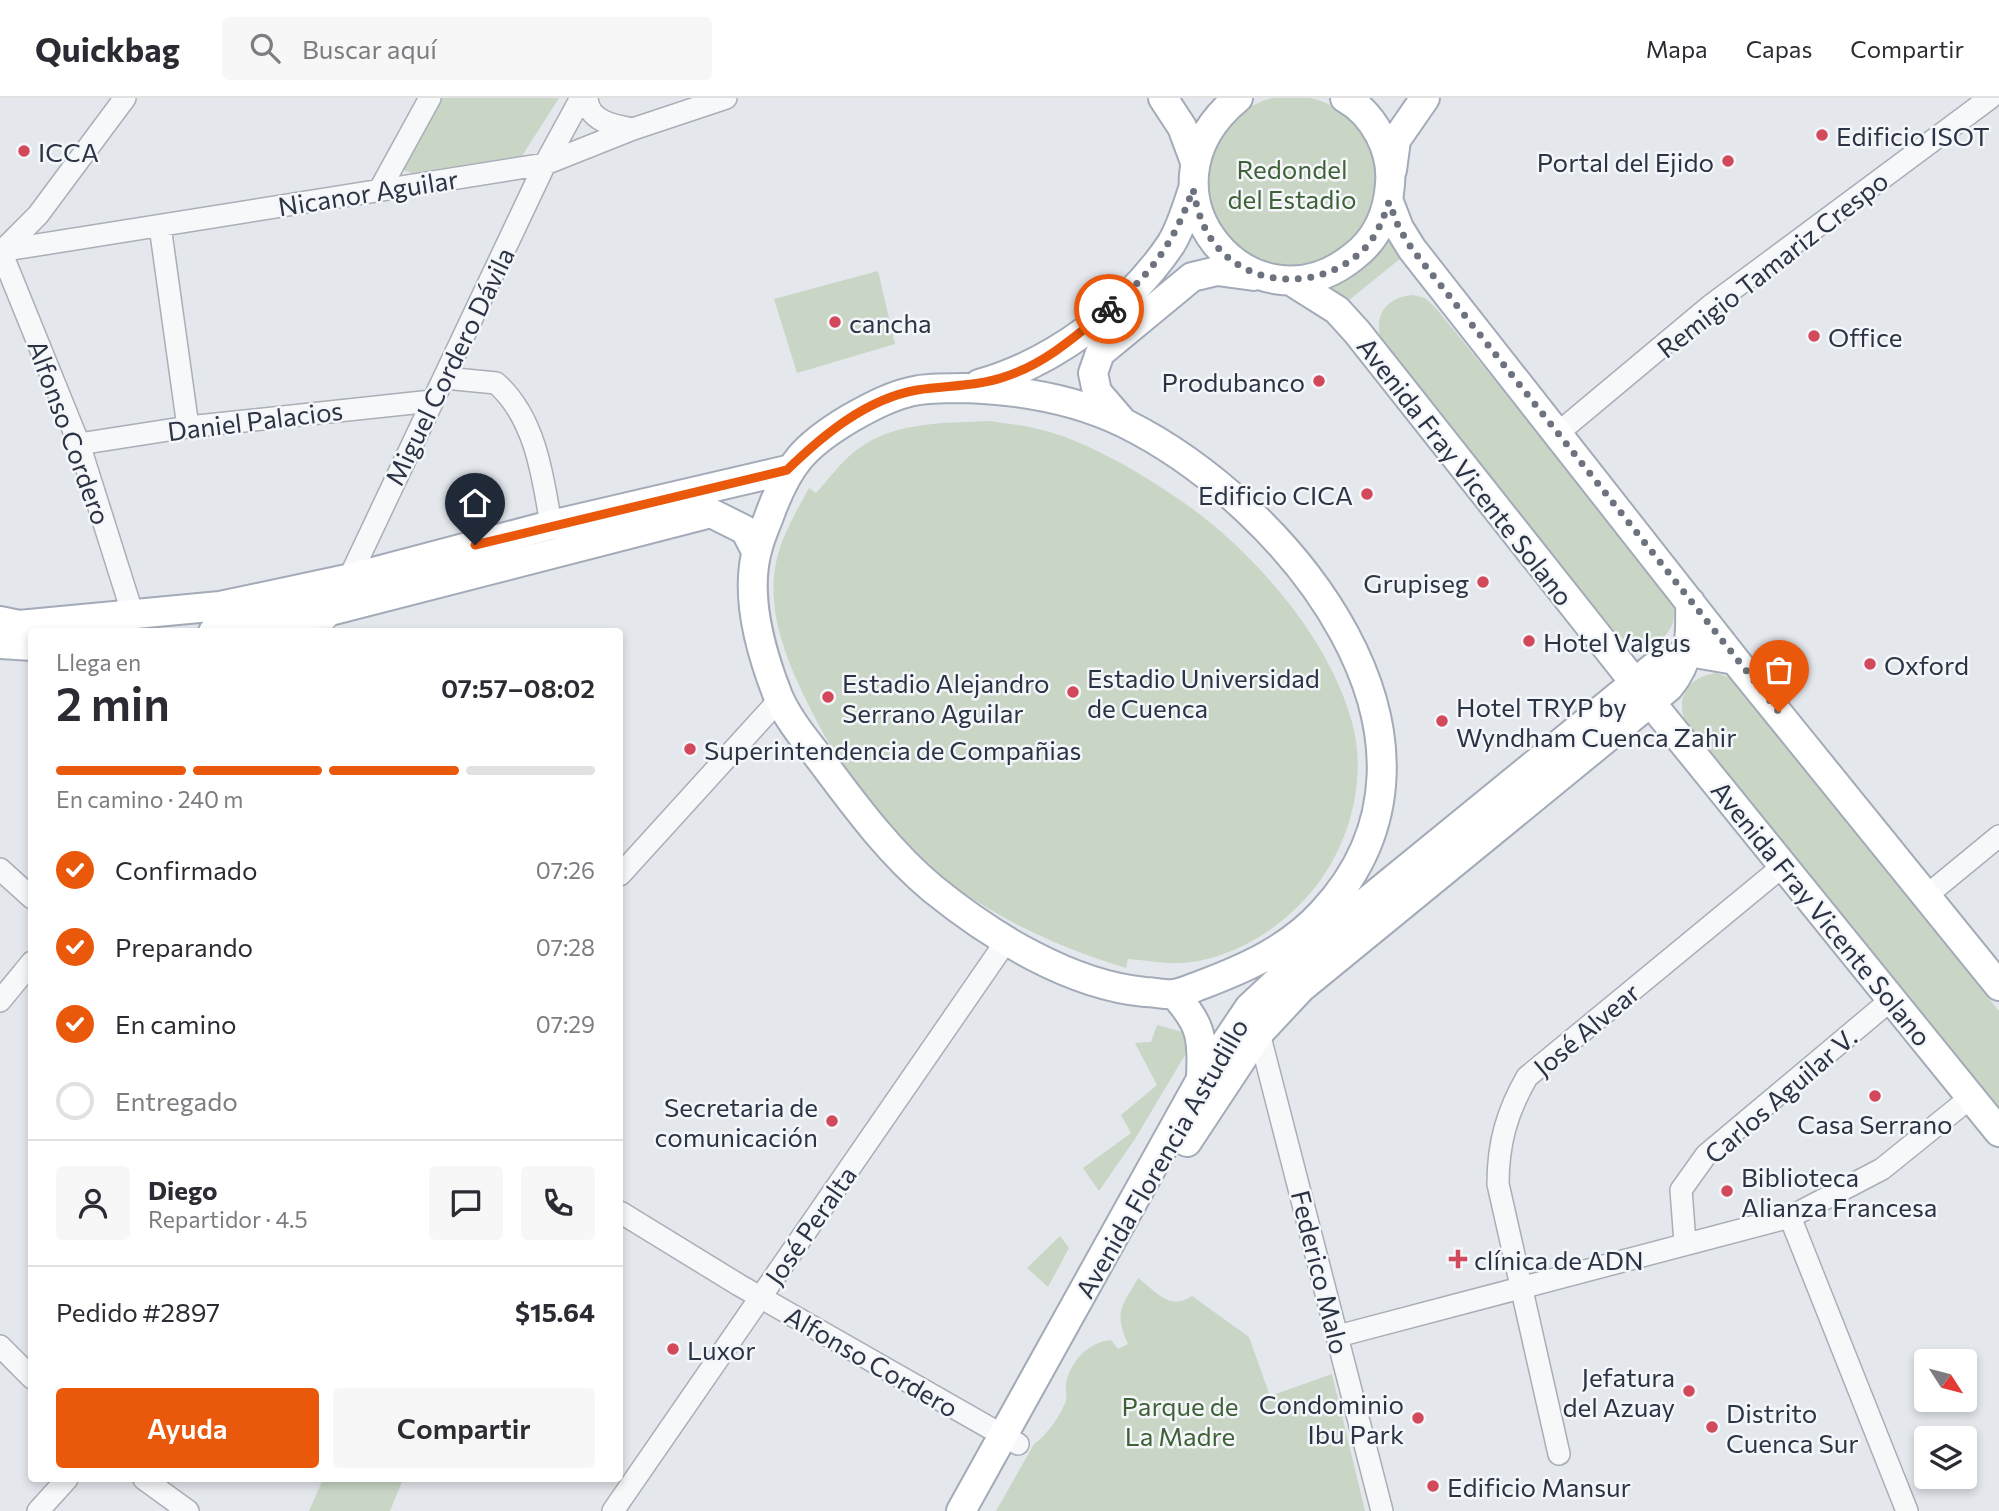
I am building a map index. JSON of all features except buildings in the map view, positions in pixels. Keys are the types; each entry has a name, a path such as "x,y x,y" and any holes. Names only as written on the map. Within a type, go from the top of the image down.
{"main road":[{"path":"1163,98 1182,127 1194,176 1200,219 1215,245 1238,264 1278,279"},
{"path":"967,387 1034,365 1066,344 1132,290 1172,242 1204,136 1220,114 1238,98"},
{"path":"1345,98 1373,124 1387,149 1390,188 1399,228 1412,249 1735,660 1999,986"},
{"path":"1122,422 1097,392 1093,373 1100,353 1192,277 1217,271 1278,279 1318,277 1343,266 1364,249 1380,228 1390,188 1396,140 1425,98"},
{"name":"Avenida Fray Vicente Solano","path":"1278,279 1337,310 1357,332 1643,693 1999,1132"},
{"path":"967,387 1060,400 1122,422 1210,477 1257,519 1299,565 1330,608 1371,695 1384,755 1377,816 1362,857 1315,933 1248,968 1174,994 1127,990 1073,976 1007,940 933,889 900,857 855,805 779,700 753,598 756,551 787,470 822,436 877,404 917,390 967,387"},
{"path":"0,621 19,625 220,606 347,579 551,525 787,470"},
{"path":"246,628 334,610 711,513 745,530 756,551"},
{"path":"1690,602 1689,652 1735,660"},
{"path":"0,644 28,646"},
{"name":"Avenida Florencia Astudillo","path":"961,1511 1010,1440 1199,1122 1259,1033 1317,976 1643,693 1654,667 1689,652"},
{"name":"Avenida Florencia Astudillo","path":"981,1511 1010,1440 1200,1081 1248,1008 1315,933 1643,693"},
{"path":"1315,933 1317,976"},
{"path":"1174,994 1193,1014 1203,1041 1200,1081"}],"street":[{"path":"0,251 38,215 125,98"},
{"path":"380,189 430,98"},
{"name":"Miguel Cordero Dávila","path":"318,628 334,610 545,164 582,98"},
{"path":"587,98 591,112 599,119 614,126 633,129"},
{"name":"Nicanor Aguilar","path":"0,251 545,164 633,129 726,98"},
{"name":"Remigio Tamariz Crespo","path":"1558,433 1710,306 1990,98"},
{"path":"160,226 188,427"},
{"name":"Alfonso Cordero","path":"0,251 79,444 133,615"},
{"path":"445,378 496,383 520,408 539,468 551,525"},
{"name":"Daniel Palacios","path":"79,444 188,427 432,401"},
{"path":"623,872 779,700"},
{"path":"1926,896 1999,836"},
{"name":"José Alvear","path":"1559,1454 1497,1184 1498,1149 1510,1107 1527,1077 1783,866"},
{"path":"0,869 28,894"},
{"name":"José Peralta","path":"613,1511 1007,940"},
{"path":"0,1001 28,967"},
{"name":"Carlos Aguilar V.","path":"1685,1242 1681,1190 1706,1155 1892,999"},
{"name":"Federico Malo","path":"1259,1033 1382,1511"},
{"path":"1338,1336 1685,1242 1790,1217 1882,1169 1970,1098"},
{"name":"Alfonso Cordero","path":"623,1214 761,1298 1010,1440"},
{"path":"1790,1217 1907,1511"},
{"path":"0,1346 28,1374"},
{"path":"38,1511 64,1482"},
{"path":"148,1482 188,1511"}],"green space":[{"name":"Redondel del Estadio","path":"1292,96 1325,102 1353,121 1372,149 1378,182 1372,215 1353,243 1325,262 1292,268 1259,262 1231,243 1212,215 1206,182 1212,149 1231,121 1259,102"},
{"path":"436,98 559,98 522,156 413,173 405,171 401,164"},
{"path":"1380,227 1412,249 1337,310 1318,277"},
{"name":"cancha","path":"878,271 895,344 797,373 774,299"},
{"path":"1413,295 1425,298 1435,307 1669,595 1674,608 1674,619 1661,640 1648,645 1637,645 1616,633 1384,347 1379,328 1382,312 1394,300"},
{"path":"991,421 1027,426 1090,447 1141,475 1200,514 1255,564 1281,593 1324,656 1340,689 1357,745 1356,793 1351,816 1343,839 1320,881 1293,911 1249,943 1199,961 1181,963 1128,959 1126,968 1072,949 1022,927 977,901 936,872 899,837 865,798 835,753 807,702 782,641 773,592 782,541 809,488 816,493 852,453 888,433 939,423"},
{"path":"1716,673 1728,677 1738,686 1999,1011 1999,1113 1687,726 1682,707 1686,691 1697,679"},
{"path":"1157,1025 1183,1032 1191,1045 1135,1139 1099,1191 1083,1168 1131,1133 1121,1115 1157,1085 1135,1043 1151,1042"},
{"path":"1060,1236 1069,1248 1048,1287 1027,1268"},
{"name":"Parque de La Madre","path":"1138,1278 1170,1301 1184,1300 1192,1296 1249,1337 1270,1396 1332,1374 1365,1511 996,1511 1034,1444 1061,1412 1066,1400 1068,1375 1076,1360 1095,1344 1111,1340 1118,1349 1128,1344 1121,1324 1121,1310"},
{"path":"322,1482 402,1482 390,1511 309,1511"}],"way so far":[{"path":"1109,309 1142,280 1172,242 1193,189 1200,219 1215,245 1238,264 1265,277 1291,281 1318,277 1343,266 1364,249 1380,228 1389,202 1399,228 1412,249 1673,582 1779,712"}],"place":[{"name":"Edificio ISOT","path":"1822,135"},
{"name":"ICCA","path":"24,151"},
{"name":"Portal del Ejido","path":"1728,161"},
{"name":"cancha","path":"835,322"},
{"name":"Office","path":"1814,336"},
{"name":"Produbanco","path":"1319,381"},
{"name":"Edificio CICA","path":"1367,494"},
{"name":"Grupiseg","path":"1483,582"},
{"name":"Hotel Valgus","path":"1529,641"},
{"name":"Oxford","path":"1870,664"},
{"name":"Estadio Universidad de Cuenca","path":"1073,692"},
{"name":"Estadio Alejandro Serrano Aguilar","path":"828,697"},
{"name":"Hotel TRYP by Wyndham Cuenca Zahir","path":"1442,721"},
{"name":"Superintendencia de Compañias","path":"690,749"},
{"name":"Casa Serrano","path":"1875,1096"},
{"name":"Secretaria de comunicación","path":"832,1121"},
{"name":"Biblioteca Alianza Francesa","path":"1727,1191"},
{"name":"clínica de ADN","path":"1458,1259"},
{"name":"Luxor","path":"673,1349"},
{"name":"Jefatura del Azuay","path":"1689,1391"},
{"name":"Condominio Ibu Park","path":"1418,1418"},
{"name":"Distrito Cuenca Sur","path":"1712,1427"},
{"name":"Edificio Mansur","path":"1433,1486"}],"route":[{"path":"475,545 787,470 822,436 877,404 917,390 967,387 1034,365 1066,344 1109,309"}]}
